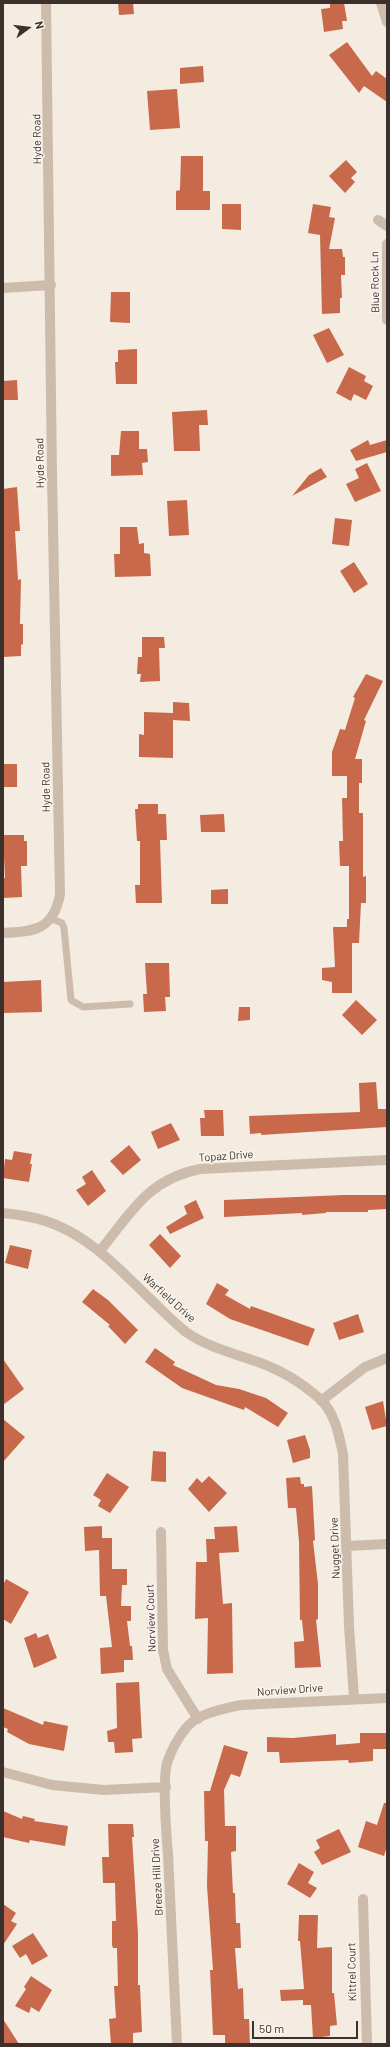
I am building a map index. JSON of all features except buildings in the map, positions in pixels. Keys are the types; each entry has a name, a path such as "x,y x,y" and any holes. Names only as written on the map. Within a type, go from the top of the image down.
{"street":[{"name":"Hyde Road","path":"46,3 51,285 52,475 60,894 58,908 51,920"},
{"path":"381,3 387,22"},
{"name":"Blue Rock Ln","path":"387,244 387,320"},
{"path":"3,288 51,285"},
{"path":"3,933 28,932 42,927 51,920"},
{"name":"Topaz Drive","path":"100,1251 148,1193 181,1173 200,1169 387,1160"},
{"name":"Warfield Drive","path":"3,1213 31,1217 69,1231 100,1251 186,1332 220,1350 259,1362 281,1372 303,1385 322,1401"},
{"path":"322,1401 365,1367 387,1358"},
{"name":"Nugget Drive","path":"322,1401 333,1417 340,1435 343,1461 349,1626 354,1698"},
{"name":"Norview Court","path":"161,1532 163,1650 167,1669 198,1719"},
{"path":"347,1546 387,1544"},
{"name":"Norview Drive","path":"198,1719 222,1709 241,1705 354,1698 387,1698"},
{"name":"Breeze Hill Drive","path":"177,2044 166,1787 167,1763 172,1751 187,1727 198,1719"},
{"path":"3,1772 52,1785 104,1790 166,1787"},
{"name":"Kittrel Court","path":"363,1899 367,2044"}],"lane":[{"path":"51,920 62,923 64,928 71,1000 83,1007 130,1004"}]}
